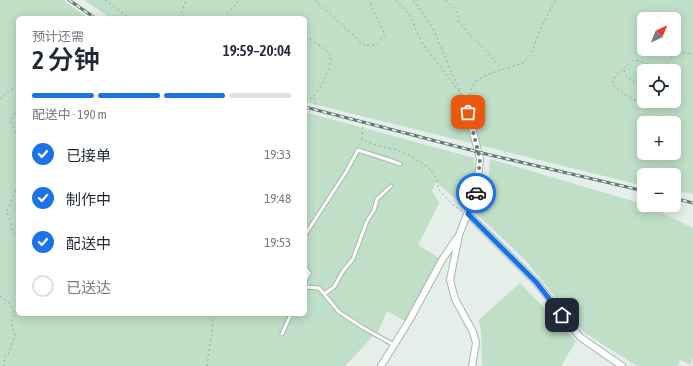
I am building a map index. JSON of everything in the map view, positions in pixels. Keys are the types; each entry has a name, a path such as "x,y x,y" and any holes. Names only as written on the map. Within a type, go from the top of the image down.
{"street":[{"path":"468,112 480,159 477,189 460,235 450,280 455,299 473,332 476,343 472,366"},
{"path":"468,214 536,282 580,338 622,366"},
{"path":"381,366 409,321 442,260 460,235"}],"lane":[{"path":"307,231 346,172 358,150 400,164"},
{"path":"324,294 334,287 343,271 353,259 367,221 374,210 377,199 391,186"},
{"path":"307,287 319,288 339,312 394,345"},
{"path":"282,334 290,316"}],"path":[{"path":"105,0 126,16"},
{"path":"181,16 186,0"},
{"path":"225,16 237,4 238,0"},
{"path":"315,0 365,46 377,44 385,35 371,6 370,0"},
{"path":"396,0 409,14 422,43 463,97"},
{"path":"413,0 432,26 468,112"},
{"path":"446,0 458,13 458,20 467,32 503,70"},
{"path":"468,112 471,90 476,81 488,74 523,63 531,55 540,30 555,0"},
{"path":"307,98 310,99 317,92 324,80 332,57 325,49 310,39"},
{"path":"637,101 615,89 612,84 615,77 633,60 641,61 660,70 672,56 683,52 693,54"},
{"path":"624,69 626,76 637,83"},
{"path":"0,99 6,92 16,87"},
{"path":"307,114 316,102 313,97"},
{"path":"16,111 10,121 16,133"},
{"path":"358,150 362,138 363,122"},
{"path":"362,138 372,144 397,150 412,156 428,167 437,179 438,189 454,206 468,214"},
{"path":"16,191 7,211 13,232 16,236"},
{"path":"0,296 9,303 15,312 11,323 14,335 8,354 4,357 4,364 2,366"},
{"path":"207,366 208,351 213,329 213,316"}],"green space":[{"path":"0,0 63,0 85,16 16,16 16,316 307,316 307,113 474,158 476,183 469,200 459,202 436,182 432,191 439,203 418,245 439,258 405,321 387,311 379,330 345,366 0,366"},
{"path":"84,0 693,0 693,194 681,191 681,168 637,168 637,184 307,102 307,16 108,16"},
{"path":"490,159 637,202 637,212 660,212 693,228 693,356 691,365 680,360 678,366 637,366 583,332 526,261 476,213 488,187"},
{"path":"520,283 576,341 561,366 482,366 479,320"}],"railway":[{"path":"69,0 92,16"},
{"path":"307,108 486,154 637,189"},
{"path":"681,200 693,203"}],"way so far":[{"path":"468,112 480,159 476,193"}],"route":[{"path":"476,193 468,214 536,282 562,315"}]}
